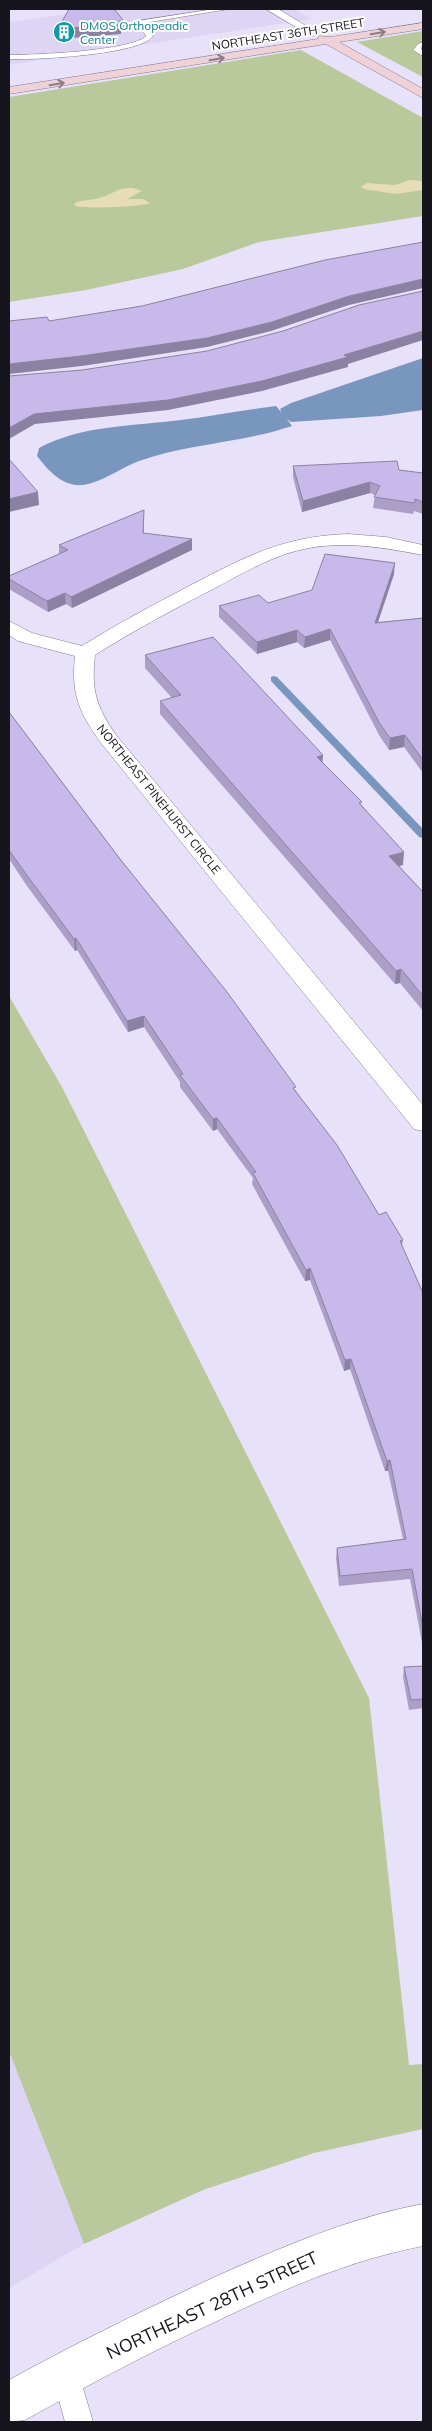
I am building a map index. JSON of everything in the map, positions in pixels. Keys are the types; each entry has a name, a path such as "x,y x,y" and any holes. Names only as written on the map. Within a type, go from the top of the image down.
{"main road":[{"name":"NORTHEAST 36TH STREET","path":"9,80 423,15"},
{"name":"NORTHEAST 36TH STREET","path":"9,92 423,26"},
{"path":"313,33 422,92"}],"street":[{"path":"271,9 313,33"},
{"path":"9,627 25,637 85,653 128,625 272,552 300,544 333,539 402,544 423,550"},
{"name":"NORTHEAST PINEHURST CIRCLE","path":"85,653 83,693 87,708 108,739 423,1122"},
{"name":"NORTHEAST 28TH STREET","path":"9,2404 189,2311 272,2274 357,2240 423,2225"}],"lane":[{"path":"9,56 48,57 132,44 147,40 150,36 140,22 226,9"},
{"path":"423,44 417,50 423,54"},
{"path":"66,2374 79,2422"}],"shaded area":[{"path":"106,9 294,9 312,19 9,65 9,22"},
{"path":"9,2051 84,2244 9,2288"}],"green space":[{"path":"423,31 423,77 357,42"},
{"path":"301,50 423,118 423,216 259,242 183,269 86,290 9,302 9,97"},
{"path":"9,996 62,1087 369,1698 409,2065 423,2064 423,2129 314,2153 203,2190 84,2244 9,2051"}],"sand":[{"path":"409,180 423,181 423,190 395,194 361,187 367,183 395,185"},
{"path":"133,188 142,191 127,199 143,199 150,203 113,207 75,206 75,203 78,202"}],"water":[{"path":"423,358 423,410 381,416 291,422 287,419 292,426 263,434 154,456 132,464 98,481 83,485 68,483 56,477 37,456 39,448 55,440 90,431 276,406 282,413 280,409 291,403"}],"building":[{"path":"69,9 114,9 123,20 119,21 121,24 58,29"},
{"path":"423,242 423,279 349,296 272,322 207,338 9,364 9,321 47,317 49,321 142,306 325,260"},
{"path":"423,291 423,331 344,355 348,357 262,381 168,400 34,414 9,428 9,376 82,370 207,351 283,331 359,305"},
{"path":"9,459 38,492 9,499"},
{"path":"397,461 399,470 423,473 423,502 415,499 414,503 374,497 380,486 370,482 303,501 293,466"},
{"path":"144,510 143,533 192,539 71,597 65,593 47,601 9,579 9,576 68,550 59,545"},
{"path":"325,554 395,563 375,623 423,618 423,760 405,735 390,738 380,724 330,629 305,637 297,630 257,642 219,606 259,595 268,603 312,590"},
{"path":"213,637 323,755 317,757 362,802 359,803 404,852 389,856 423,892 423,996 401,969 396,971 160,701 181,695 145,655"},
{"path":"9,712 120,859 227,992 296,1087 293,1088 337,1145 379,1215 386,1212 403,1240 400,1241 423,1293 423,1628 412,1569 340,1576 337,1548 406,1539 390,1460 387,1461 351,1359 345,1360 310,1268 306,1270 253,1173 256,1172 217,1118 213,1119 180,1075 183,1074 144,1016 127,1021 76,938 74,939 9,850"},
{"path":"423,1666 423,1699 411,1700 404,1667"}],"waterway":[{"path":"274,679 423,835"}],"place":[{"name":"DMOS Orthopeadic Center","path":"64,32"}]}
